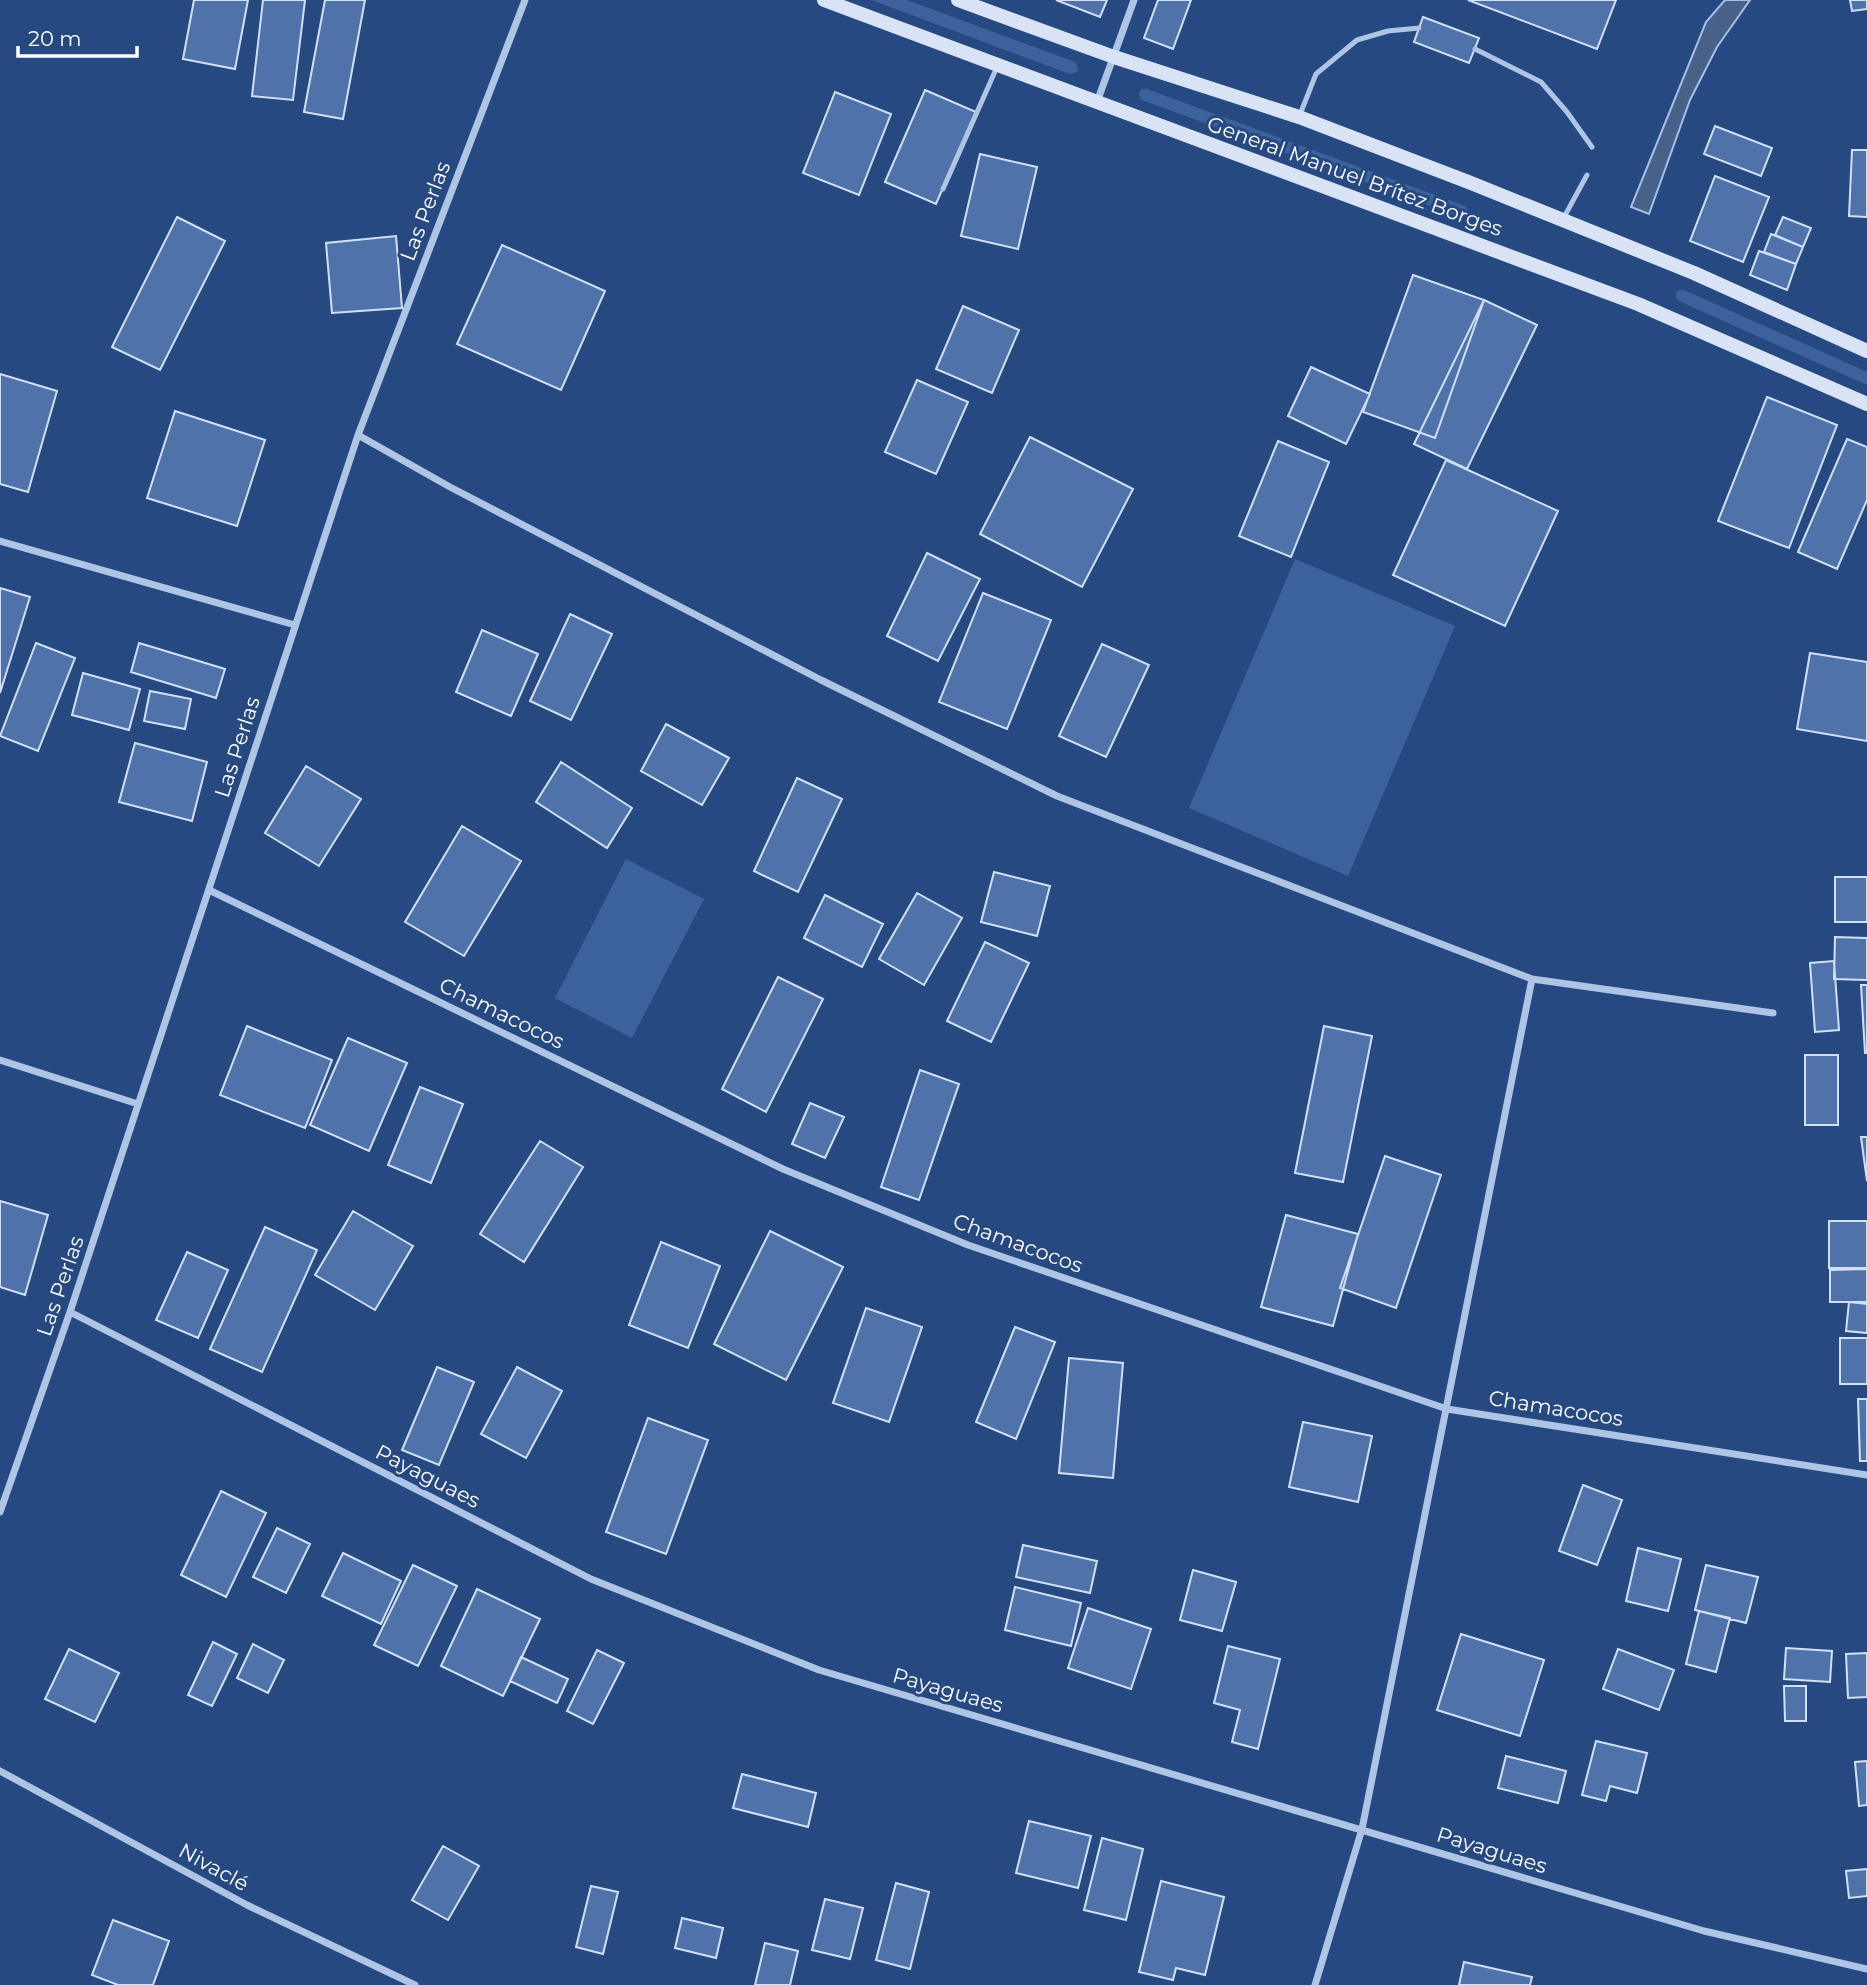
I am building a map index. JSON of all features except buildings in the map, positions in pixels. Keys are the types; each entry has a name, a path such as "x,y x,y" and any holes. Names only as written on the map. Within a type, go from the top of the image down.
{"main road":[{"name":"General Manuel Brítez Borges","path":"824,0 1638,304 1867,404"},
{"name":"General Manuel Brítez Borges","path":"958,0 1114,57 1299,117 1563,220 1694,274 1867,351"}],"street":[{"name":"Las Perlas","path":"0,1511 70,1312 358,435 525,0"},
{"path":"1097,103 1134,0"},
{"path":"358,435 450,487 821,680 1057,796 1532,979 1773,1013"},
{"path":"0,541 295,625"},
{"name":"Chamacocos","path":"209,890 783,1169 968,1245 1447,1409 1867,1475"},
{"path":"1315,1985 1362,1829 1532,979"},
{"path":"0,1060 138,1104"},
{"name":"Payaguaes","path":"70,1312 591,1579 819,1670 1704,1931 1867,1969"},
{"name":"Nivaclé","path":"0,1771 247,1905 415,1985"}],"lane":[{"path":"1299,117 1316,74 1357,40 1388,31 1419,28"},
{"path":"1475,49 1541,82 1592,147"},
{"path":"943,189 998,65"},
{"path":"1563,220 1587,175"}],"shaded area":[{"path":"871,0 907,0 1075,62 1077,72 1070,74"},
{"path":"1725,0 1750,0 1717,47 1690,100 1649,214 1631,207 1706,22"},
{"path":"1141,89 1465,206 1469,212 1467,216 1460,217 1142,100 1139,95"},
{"path":"1684,290 1867,372 1867,385 1679,301 1676,298 1677,291"},
{"path":"1295,559 1455,626 1348,876 1189,808"},
{"path":"626,859 704,899 632,1038 555,998"}]}
